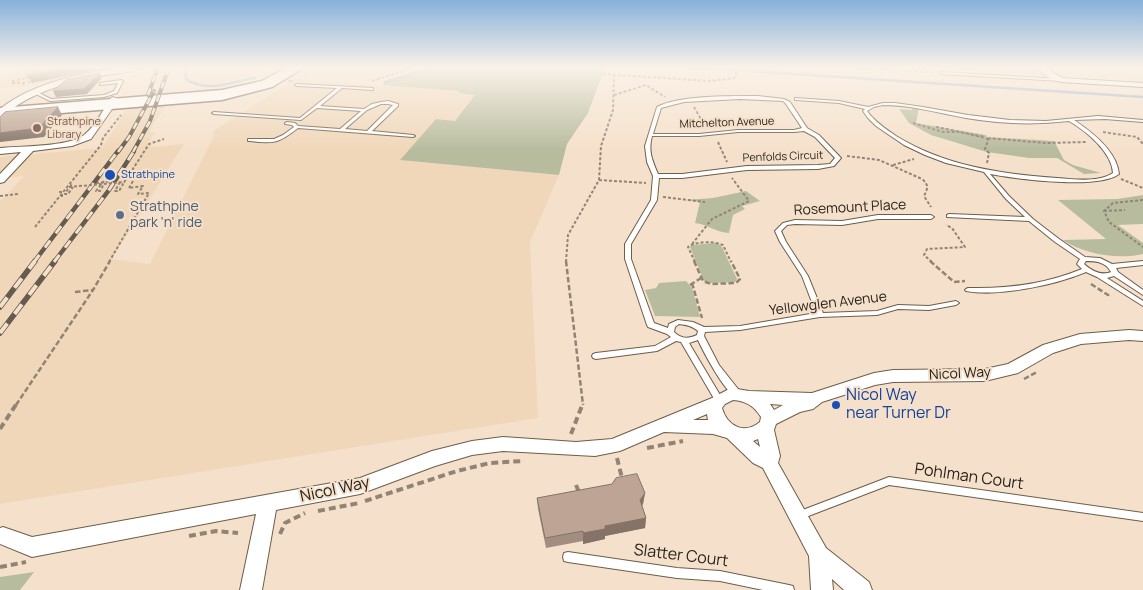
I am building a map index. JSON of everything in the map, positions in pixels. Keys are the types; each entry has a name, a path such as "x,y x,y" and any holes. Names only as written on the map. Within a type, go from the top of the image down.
{"highway":[{"path":"116,104 189,95"},
{"path":"2,111 224,95"}],"street":[{"path":"2,111 29,95"},
{"path":"0,151 71,144 83,140 87,138 116,104"},
{"path":"0,180 31,148"},
{"name":"Nicol Way","path":"767,425 791,408 807,404 816,398 855,384 893,376 943,377 985,375 1012,369 1065,342 1096,336 1138,334"},
{"path":"769,464 771,456 767,425 768,414 760,403 743,395 731,394 717,402 714,413 717,420 759,458 769,464 819,555 861,590"},
{"name":"Nicol Way","path":"743,395 768,398 816,398"},
{"name":"Nicol Way","path":"3,536 32,547 360,486 439,457 472,448 503,444 527,444 616,453 675,420 717,402"},
{"path":"732,432 749,436 767,425"},
{"name":"Nicol Way","path":"664,426 713,427 732,432"},
{"path":"251,590 268,503"},
{"path":"819,555 822,590"}],"lane":[{"path":"39,95 50,100 108,95"},
{"path":"250,140 279,141 299,120 332,95"},
{"name":"Penfolds Circuit","path":"656,176 682,176 727,170 827,166 835,163 838,158 814,134 805,129 788,103 781,99 718,99 672,102"},
{"path":"796,99 839,102 868,108 881,105 900,105 970,117 1021,122 1093,117 1143,121"},
{"path":"672,102 657,108 647,153 656,176 654,200 628,244 628,259 651,325 684,341 694,340 704,332"},
{"path":"341,130 369,107 383,103 396,105 368,133"},
{"path":"317,107 364,110"},
{"path":"868,108 865,111 867,115 876,124 904,144 924,153 986,172 1067,180 1088,180 1114,176 1117,170 1116,166 1098,142 1087,131 1069,119"},
{"path":"214,113 299,120"},
{"path":"210,117 413,136"},
{"name":"Mitchelton Avenue","path":"651,135 699,135 738,131 794,131 805,129"},
{"path":"986,172 1010,201 1029,219 1084,259 1100,261 1111,266 1143,263"},
{"name":"Rosemount Place","path":"820,315 813,292 803,271 782,241 778,231 786,224 795,222 842,223 878,217 932,213"},
{"path":"949,216 1029,219"},
{"path":"1084,259 1080,264 1086,270 1098,275 1143,304"},
{"path":"1111,266 1115,273 1143,293"},
{"path":"968,290 1050,282 1072,277 1086,270"},
{"path":"1098,275 1109,276 1115,273"},
{"name":"Yellowglen Avenue","path":"704,332 820,315 877,313 898,307 930,308 956,303"},
{"path":"596,356 657,348 672,335 672,326 678,322 696,324 704,332 712,359 731,387 743,395"},
{"path":"684,341 717,402"},
{"name":"Pohlman Court","path":"797,517 889,481 1143,517"},
{"name":"Slatter Court","path":"568,557 677,573 720,576 789,590"}],"path":[{"path":"576,450 571,439 572,428 583,403 566,259 566,242 573,226 600,180 601,146 610,121 613,95"},
{"path":"661,95 672,102"},
{"path":"35,227 101,144 103,138 113,128 116,104"},
{"path":"986,138 968,132 913,123 943,132 959,132 975,138 1047,143 1098,142"},
{"path":"1087,131 1137,137 1143,144"},
{"path":"986,138 988,140 985,149 989,153 986,172"},
{"path":"0,429 93,290 149,193 138,194 143,186 129,188 137,174 129,175 149,144 164,139"},
{"path":"893,165 905,162 924,153"},
{"path":"837,155 866,157 893,165 927,183 928,187 924,196 932,213 952,228 965,247 927,249 924,255 954,282 965,280 976,290"},
{"path":"692,244 716,242 722,245 740,279 736,282 711,284 703,281 688,247 712,219 749,201 727,170"},
{"path":"1114,176 1143,188"},
{"path":"600,180 655,183"},
{"path":"70,187 112,181"},
{"path":"96,183 124,182 131,184"},
{"path":"61,192 62,197"},
{"path":"0,196 18,194"},
{"path":"654,195 705,202"},
{"path":"1104,211 1113,204 1143,200"},
{"path":"1104,211 1125,210"},
{"path":"1104,211 1109,222 1143,247"},
{"path":"701,278 691,284 704,332"},
{"path":"74,292 93,290"},
{"path":"644,449 688,441"},
{"path":"616,453 624,483"},
{"path":"279,536 284,523 305,513 350,506 395,493 457,471 490,463 526,460"},
{"path":"622,478 631,476"},
{"path":"576,485 579,492"},
{"path":"570,494 588,490"}],"shaded area":[{"path":"271,95 476,95 454,121 436,119 400,160 559,175 530,242 538,418 0,504 0,201 24,176 0,178 0,157 102,148 128,106 167,104 152,126 150,132 155,132 147,144 152,144 151,147 184,144 112,259 150,264 214,136 213,131"}],"green space":[{"path":"471,95 595,95 588,113 567,144 559,175 400,160 436,119 455,121 475,95"},
{"path":"912,106 919,107 916,123 986,135 987,137 1054,141 1064,160 1073,165 1101,173 1084,174 1057,158 1029,158 987,152 931,135 909,123 899,109 912,110"},
{"path":"746,191 760,201 742,206 745,209 733,215 729,233 720,232 695,223 700,202 686,200 713,198"},
{"path":"1143,195 1143,224 1118,225 1143,243 1143,254 1112,256 1081,249 1063,240 1106,239 1058,200 1117,199"},
{"path":"715,243 721,245 737,279 735,282 711,283 704,281 690,247 692,245"},
{"path":"686,281 692,288 700,317 655,316 645,290 656,288 659,283"},
{"path":"34,572 20,590 0,590 0,577"}],"building":[{"path":"58,107 39,128 0,133 0,117 5,112"},
{"path":"637,474 645,493 640,500 646,518 605,526 605,529 545,538 537,498 612,484 616,478"}],"waterway":[{"path":"1106,95 1143,97"}],"railway":[{"path":"118,152 129,137 152,95"},
{"path":"133,152 150,121 159,95"},
{"path":"34,262 118,151"},
{"path":"54,262 109,190 134,151"},
{"path":"0,307 35,261"},
{"path":"0,333 55,261"}],"place":[{"name":"Strathpine Library","path":"37,128"},
{"name":"Strathpine","path":"110,175"},
{"name":"Strathpine park 'n' ride","path":"120,215"},
{"name":"Nicol Way near Turner Dr","path":"836,405"}]}
